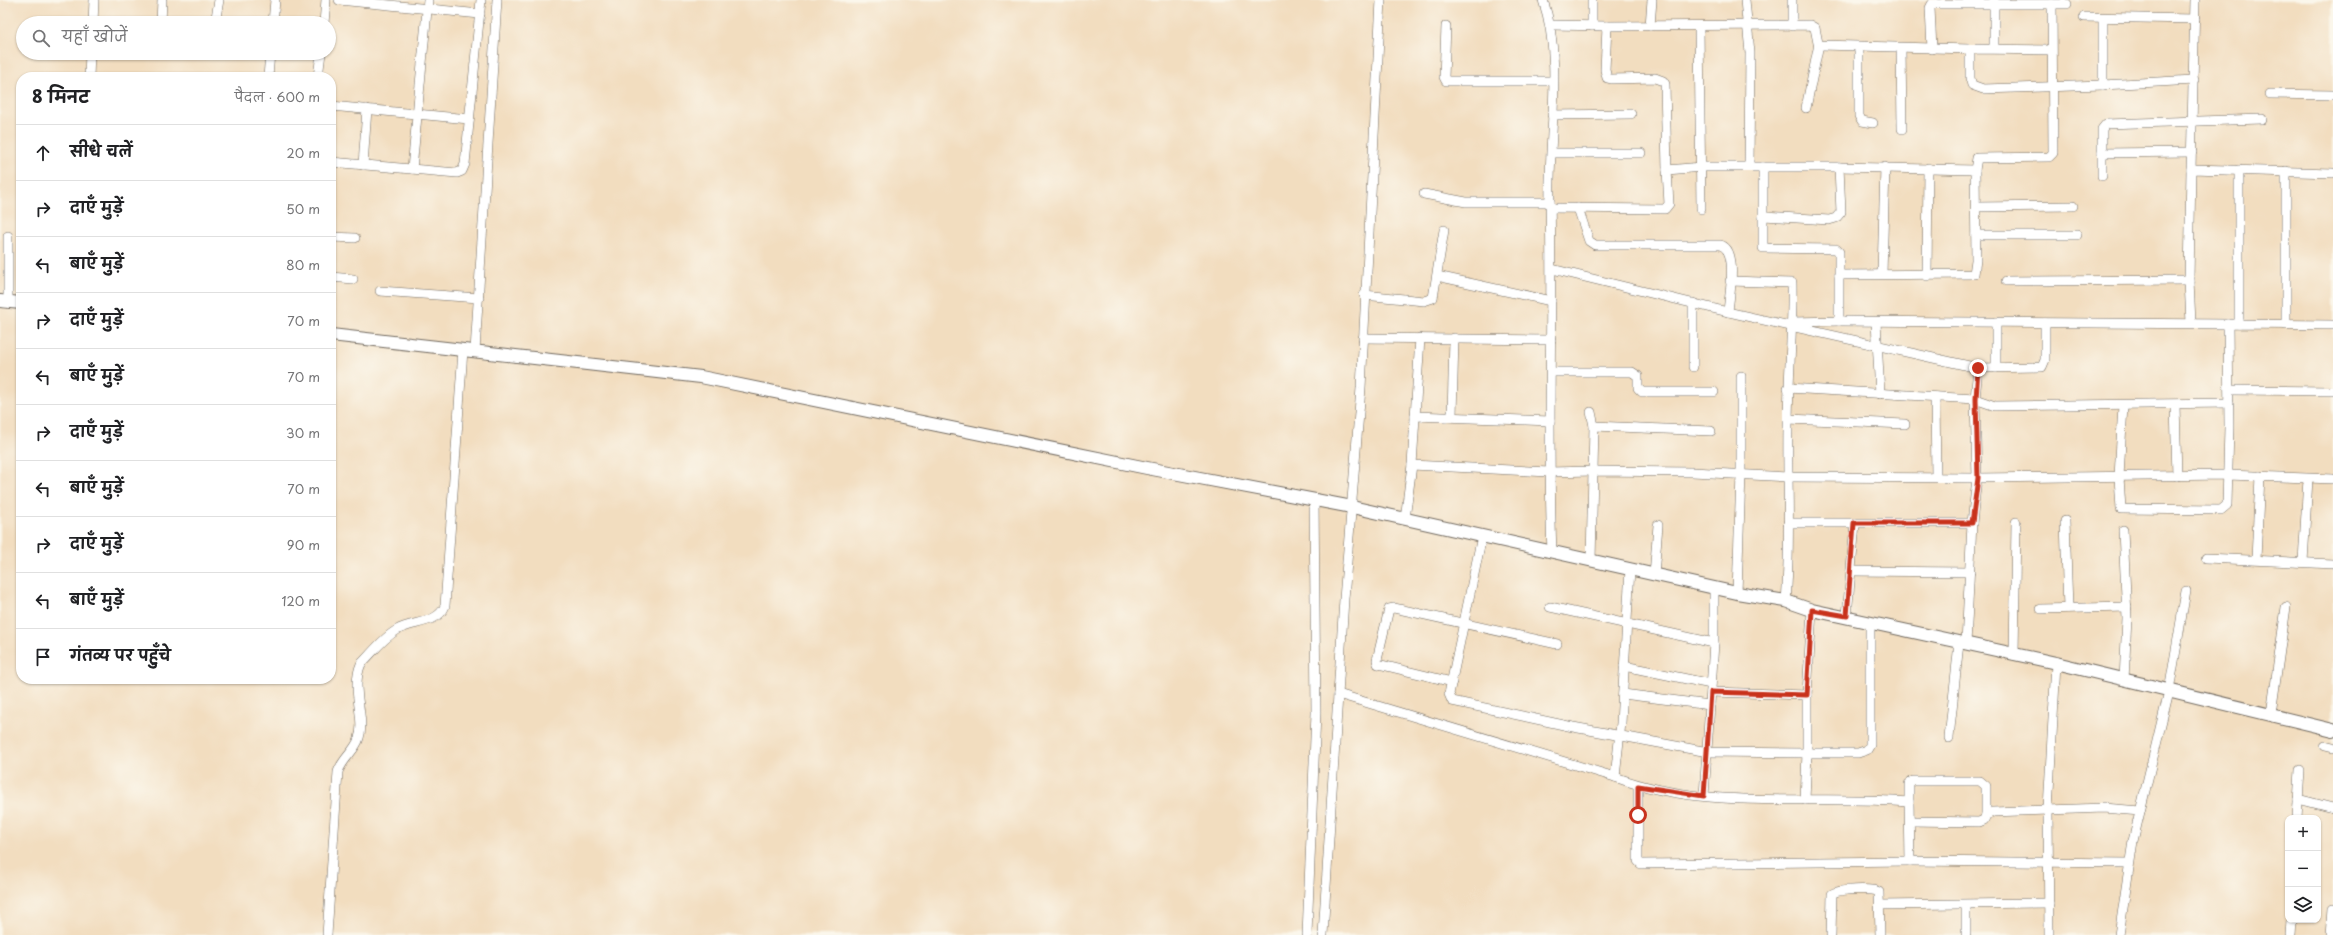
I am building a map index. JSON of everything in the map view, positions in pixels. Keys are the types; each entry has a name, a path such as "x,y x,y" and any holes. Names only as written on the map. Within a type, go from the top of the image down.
{"street":[{"path":"93,16 94,0"},
{"path":"161,16 162,0"},
{"path":"216,16 219,0"},
{"path":"274,16 275,0"},
{"path":"325,16 326,0"},
{"path":"339,0 428,4 480,14"},
{"path":"336,162 457,173 462,171 465,164 470,119 481,0"},
{"path":"327,935 338,772 345,759 358,742 360,733 356,681 358,670 361,664 392,633 403,627 437,617 445,606 469,350 479,298 497,0"},
{"path":"1323,935 1363,338 1364,295 1381,0"},
{"path":"1543,0 1551,25 1552,81 1550,205 1552,269 1552,372 1549,472 1552,552"},
{"path":"1592,0 1592,26"},
{"path":"1650,26 1652,0"},
{"path":"1745,0 1750,53 1749,167"},
{"path":"1792,0 1792,26"},
{"path":"2191,323 2189,280 2191,169 2194,122 2195,0"},
{"path":"1994,2 1994,48"},
{"path":"1932,49 1930,8 1932,4 1994,2 2067,4"},
{"path":"412,169 428,4"},
{"path":"1840,275 1882,274 1927,276 1974,274 1976,269 1975,170 1977,158 2051,156 2052,4"},
{"path":"2084,16 2103,18 2195,19"},
{"path":"2103,18 2103,85"},
{"path":"1551,25 1699,27 1814,26 1819,44 1806,108"},
{"path":"1446,26 1444,77 1446,82 1552,81"},
{"path":"1424,194 1466,202 1550,205 1578,208 1665,209 1669,204 1665,84 1663,81 1655,78 1611,80 1607,78 1605,70 1607,26"},
{"path":"1699,27 1702,167 1701,209"},
{"path":"1819,44 1859,47 1932,49 1994,48 2051,50"},
{"path":"1859,47 1859,116 1862,121 1874,123"},
{"path":"1901,48 1902,129"},
{"path":"1970,49 1970,78 1976,88 2052,87 2194,80"},
{"path":"89,72 90,60"},
{"path":"268,72 269,60"},
{"path":"318,72 319,60"},
{"path":"2270,94 2333,95"},
{"path":"336,106 470,119"},
{"path":"363,165 367,109"},
{"path":"1552,115 1631,114"},
{"path":"2102,176 2102,129 2106,124 2262,119"},
{"path":"2102,153 2192,152"},
{"path":"1552,153 1641,153"},
{"path":"1667,170 1702,167 1885,167 1975,170"},
{"path":"1763,167 1763,248 1836,249 1839,252 1840,275 1839,321"},
{"path":"1763,216 1836,218 1841,212 1839,167"},
{"path":"1882,274 1885,167"},
{"path":"1927,276 1928,168"},
{"path":"2191,169 2333,173"},
{"path":"2239,170 2239,324"},
{"path":"2286,171 2286,325"},
{"path":"1976,207 2073,206"},
{"path":"1578,208 1589,241 1595,245 1724,246 1730,252 1728,312"},
{"path":"1364,295 1429,300 1435,295 1444,230"},
{"path":"1976,235 2077,235"},
{"path":"8,236 4,301 16,302"},
{"path":"336,237 355,238"},
{"path":"1552,269 1728,312 1792,324 1876,346 1978,368 2042,367 2045,360 2045,323"},
{"path":"1437,276 1551,301"},
{"path":"336,277 353,279"},
{"path":"2006,281 2189,280"},
{"path":"1730,281 1792,283 1792,324 1788,388 1788,524 1786,601"},
{"path":"380,291 479,298"},
{"path":"1693,303 1693,367"},
{"path":"1792,324 1839,321 2333,325"},
{"path":"1876,322 1876,346 1880,394"},
{"path":"1996,322 1996,368"},
{"path":"2123,405 2119,477 2121,510 2222,510 2227,505 2228,476 2230,390 2228,324"},
{"path":"336,336 701,377 1147,468 1352,507 1737,593 1786,601 1812,610 1847,616 1870,623 2056,663 2333,730"},
{"path":"1363,338 1551,340"},
{"path":"1406,519 1412,465 1420,338"},
{"path":"1452,416 1454,338"},
{"path":"1949,738 1963,643 1970,572 1972,523 1978,478 1976,399 1978,368"},
{"path":"1552,372 1632,372 1638,376 1638,388 1642,392 1714,392"},
{"path":"1737,593 1741,474 1741,376"},
{"path":"1788,388 1976,399 1995,406 2229,404"},
{"path":"2230,390 2333,391"},
{"path":"1935,397 1936,477"},
{"path":"2175,405 2177,476"},
{"path":"1592,412 1594,426 1592,561"},
{"path":"1415,416 1452,416 1550,421"},
{"path":"1788,419 1906,424"},
{"path":"1594,426 1711,431"},
{"path":"1412,465 1549,472 1593,471 1741,474 1788,477 1978,478 2260,476 2333,479"},
{"path":"2256,559 2260,476"},
{"path":"2303,562 2308,478"},
{"path":"1307,935 1316,713 1314,500"},
{"path":"2065,521 2068,608"},
{"path":"2014,655 2016,522"},
{"path":"1847,616 1854,523"},
{"path":"1788,524 1972,523"},
{"path":"1654,575 1658,526"},
{"path":"2123,530 2127,607 2124,680"},
{"path":"1482,536 1452,682 1450,697 1452,701 1708,752 1858,753 1867,750 1870,745 1870,623"},
{"path":"2206,558 2256,559 2333,564"},
{"path":"1615,777 1623,694 1630,569"},
{"path":"1851,571 1970,572"},
{"path":"1704,796 1714,643 1714,587"},
{"path":"2119,935 2129,863 2169,691 2186,591"},
{"path":"1550,607 1627,622 1714,643"},
{"path":"2041,609 2127,607"},
{"path":"2271,714 2286,607"},
{"path":"1452,682 1378,664 1377,660 1388,610 1390,608 1557,644"},
{"path":"1805,800 1807,695 1812,610"},
{"path":"2049,935 2048,810 2056,663"},
{"path":"1624,666 1711,688 1807,695"},
{"path":"1338,694 1615,777 1638,786 1704,796 1909,802"},
{"path":"1623,694 1710,705"},
{"path":"2297,815 2300,770"},
{"path":"1910,821 1979,822 1984,820 1986,815 1986,786 1980,781 1913,781 1909,784 1910,861"},
{"path":"1638,786 1638,861 1641,864 1910,861 2049,861 2129,863"},
{"path":"2298,799 2333,808"},
{"path":"1986,815 1993,812 2104,808 2140,811"},
{"path":"1831,935 1831,896 1835,892 1876,890 1879,892 1880,935"},
{"path":"1880,905 2049,903"},
{"path":"1966,905 1966,935"},
{"path":"2331,935 2333,908"},
{"path":"2291,935 2292,923"}],"route":[{"path":"1638,815 1638,786 1704,796 1711,692 1807,695 1812,610 1847,616 1850,601 1854,523 1972,523 1978,478 1976,399 1978,368"}]}
